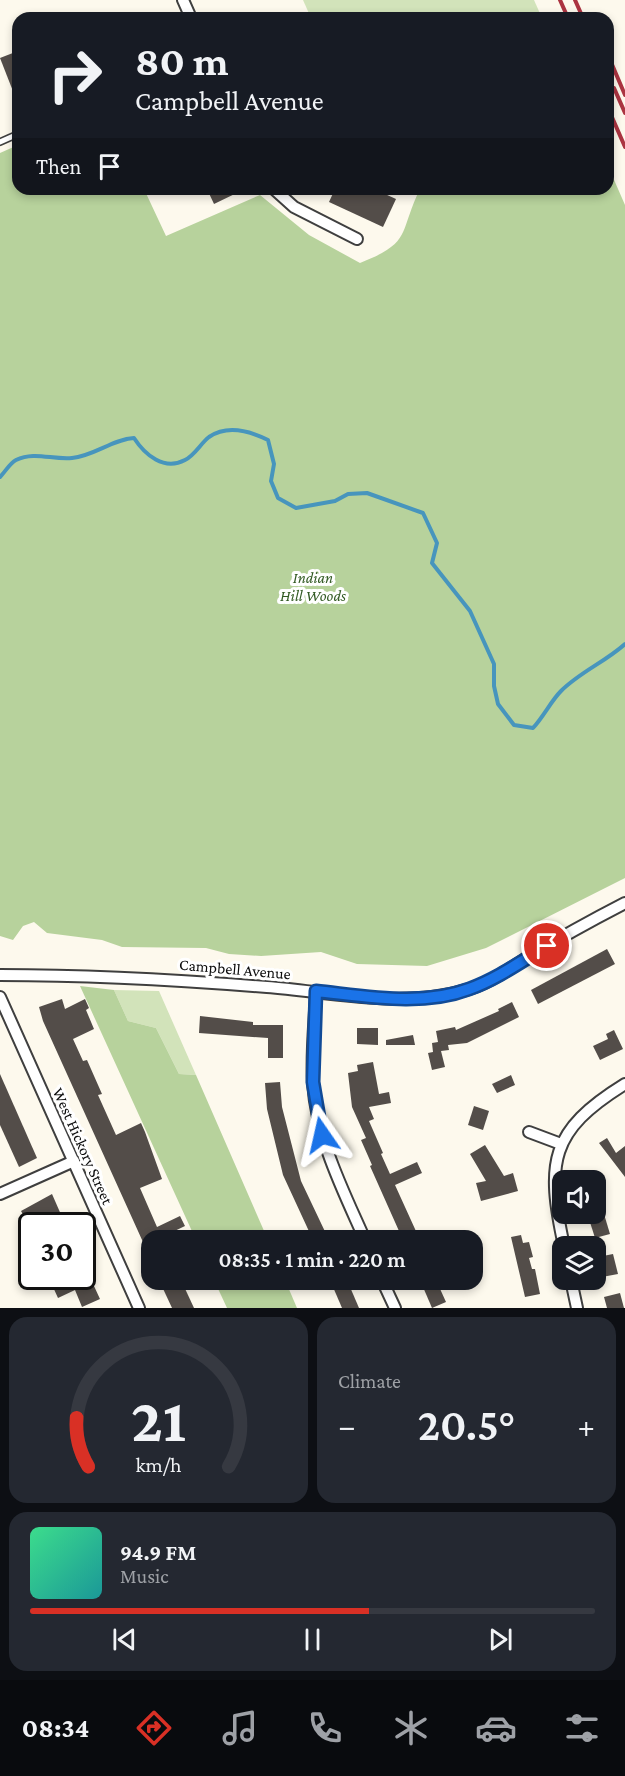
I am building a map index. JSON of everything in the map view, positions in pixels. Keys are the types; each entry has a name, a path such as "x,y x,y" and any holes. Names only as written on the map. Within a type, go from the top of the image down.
{"street":[{"path":"281,195 294,207 357,239"},
{"name":"Campbell Avenue","path":"0,975 163,979 386,998 443,996 468,990 625,903"},
{"path":"316,991 313,1082 319,1123 334,1169 361,1230"},
{"name":"West Hickory Street","path":"0,997 139,1308"},
{"path":"562,1236 554,1189 555,1164 561,1144 586,1110 624,1089"},
{"path":"529,1132 561,1144"},
{"path":"0,1194 74,1161"},
{"path":"387,1290 395,1308"},
{"path":"573,1290 577,1308"}],"green space":[{"path":"303,0 534,0 539,12 308,12"},
{"name":"Indian Hill Woods","path":"12,148 12,195 147,195 166,236 260,195 309,235 360,263 389,249 402,235 417,195 614,195 614,180 625,205 625,878 486,948 427,966 357,964 321,952 261,956 229,954 206,948 122,947 102,940 47,933 34,922 23,926 13,940 0,936 0,153"},
{"path":"80,986 114,990 128,1021 156,1028 179,1074 196,1075 264,1230 191,1230"},
{"path":"114,990 159,991 196,1075 179,1074 156,1028 128,1021"},
{"path":"219,1290 289,1290 297,1308 227,1308"}],"building":[{"path":"12,53 12,89 0,58"},
{"path":"210,195 233,195 214,204"},
{"path":"332,195 387,195 396,199 383,227 329,202"},
{"path":"607,949 615,964 538,1004 531,990"},
{"path":"62,999 65,1009 85,999 89,1008 86,1010 94,1029 73,1039 83,1061 87,1060 102,1094 98,1095 116,1135 141,1123 162,1179 140,1188 157,1227 180,1216 185,1226 177,1230 141,1230 141,1238 43,1021 39,1007"},
{"path":"512,1002 519,1017 467,1043 448,1045 449,1050 441,1051 445,1067 432,1070 428,1053 433,1052 432,1043 438,1042 436,1031 455,1027 456,1030 499,1011 498,1009"},
{"path":"200,1016 253,1022 253,1025 283,1025 283,1058 268,1058 268,1038 199,1033"},
{"path":"357,1028 378,1028 378,1045 357,1044"},
{"path":"614,1030 623,1049 600,1060 593,1046 608,1039 606,1034"},
{"path":"413,1035 415,1045 386,1045 386,1040"},
{"path":"373,1062 379,1094 389,1092 391,1103 369,1107 374,1119 369,1121 390,1174 417,1162 422,1173 395,1185 415,1230 399,1230 370,1166 372,1165 361,1140 366,1138 352,1107 348,1073 358,1071 357,1065"},
{"path":"0,1074 37,1158 19,1167 0,1125"},
{"path":"511,1075 515,1085 497,1093 492,1084"},
{"path":"280,1082 282,1107 301,1181 324,1230 308,1230 283,1175 267,1109 265,1083"},
{"path":"474,1106 489,1111 483,1130 468,1125"},
{"path":"607,1138 616,1153 625,1146 625,1177 599,1143"},
{"path":"485,1145 504,1176 513,1173 518,1191 481,1201 476,1183 486,1181 470,1154"},
{"path":"52,1194 60,1212 22,1212"},
{"path":"606,1221 610,1234 594,1236 591,1224 606,1224"},
{"path":"521,1235 523,1243 529,1242 533,1257 529,1258 532,1269 535,1269 540,1294 525,1297 511,1237"},
{"path":"613,1254 618,1274 606,1276 606,1255"},
{"path":"54,1290 75,1290 58,1298"},
{"path":"75,1290 96,1290 100,1299 82,1307"},
{"path":"164,1290 186,1290 194,1308 172,1308"},
{"path":"334,1290 351,1290 359,1308 342,1308"},
{"path":"424,1290 441,1290 446,1302 432,1308"},
{"path":"620,1293 624,1308 607,1308 604,1297"}],"waterway":[{"path":"0,477 14,461 23,457 80,457 126,439 134,438 149,455 156,460 170,464 189,458 209,437 216,433 239,430 254,434 268,440 274,464 271,481 278,498 296,508 335,501 348,494 367,493 423,513 437,543 432,563 470,611 494,664 494,686 498,704 514,725 533,728 561,691 625,644"}],"railway":[{"path":"560,0 565,12"},
{"path":"575,0 580,12"},
{"path":"614,69 625,95"},
{"path":"614,88 625,113"},
{"path":"614,122 625,147"}],"route":[{"path":"322,1135 313,1082 316,991 386,998 443,996 468,990 489,980 547,946"}]}
